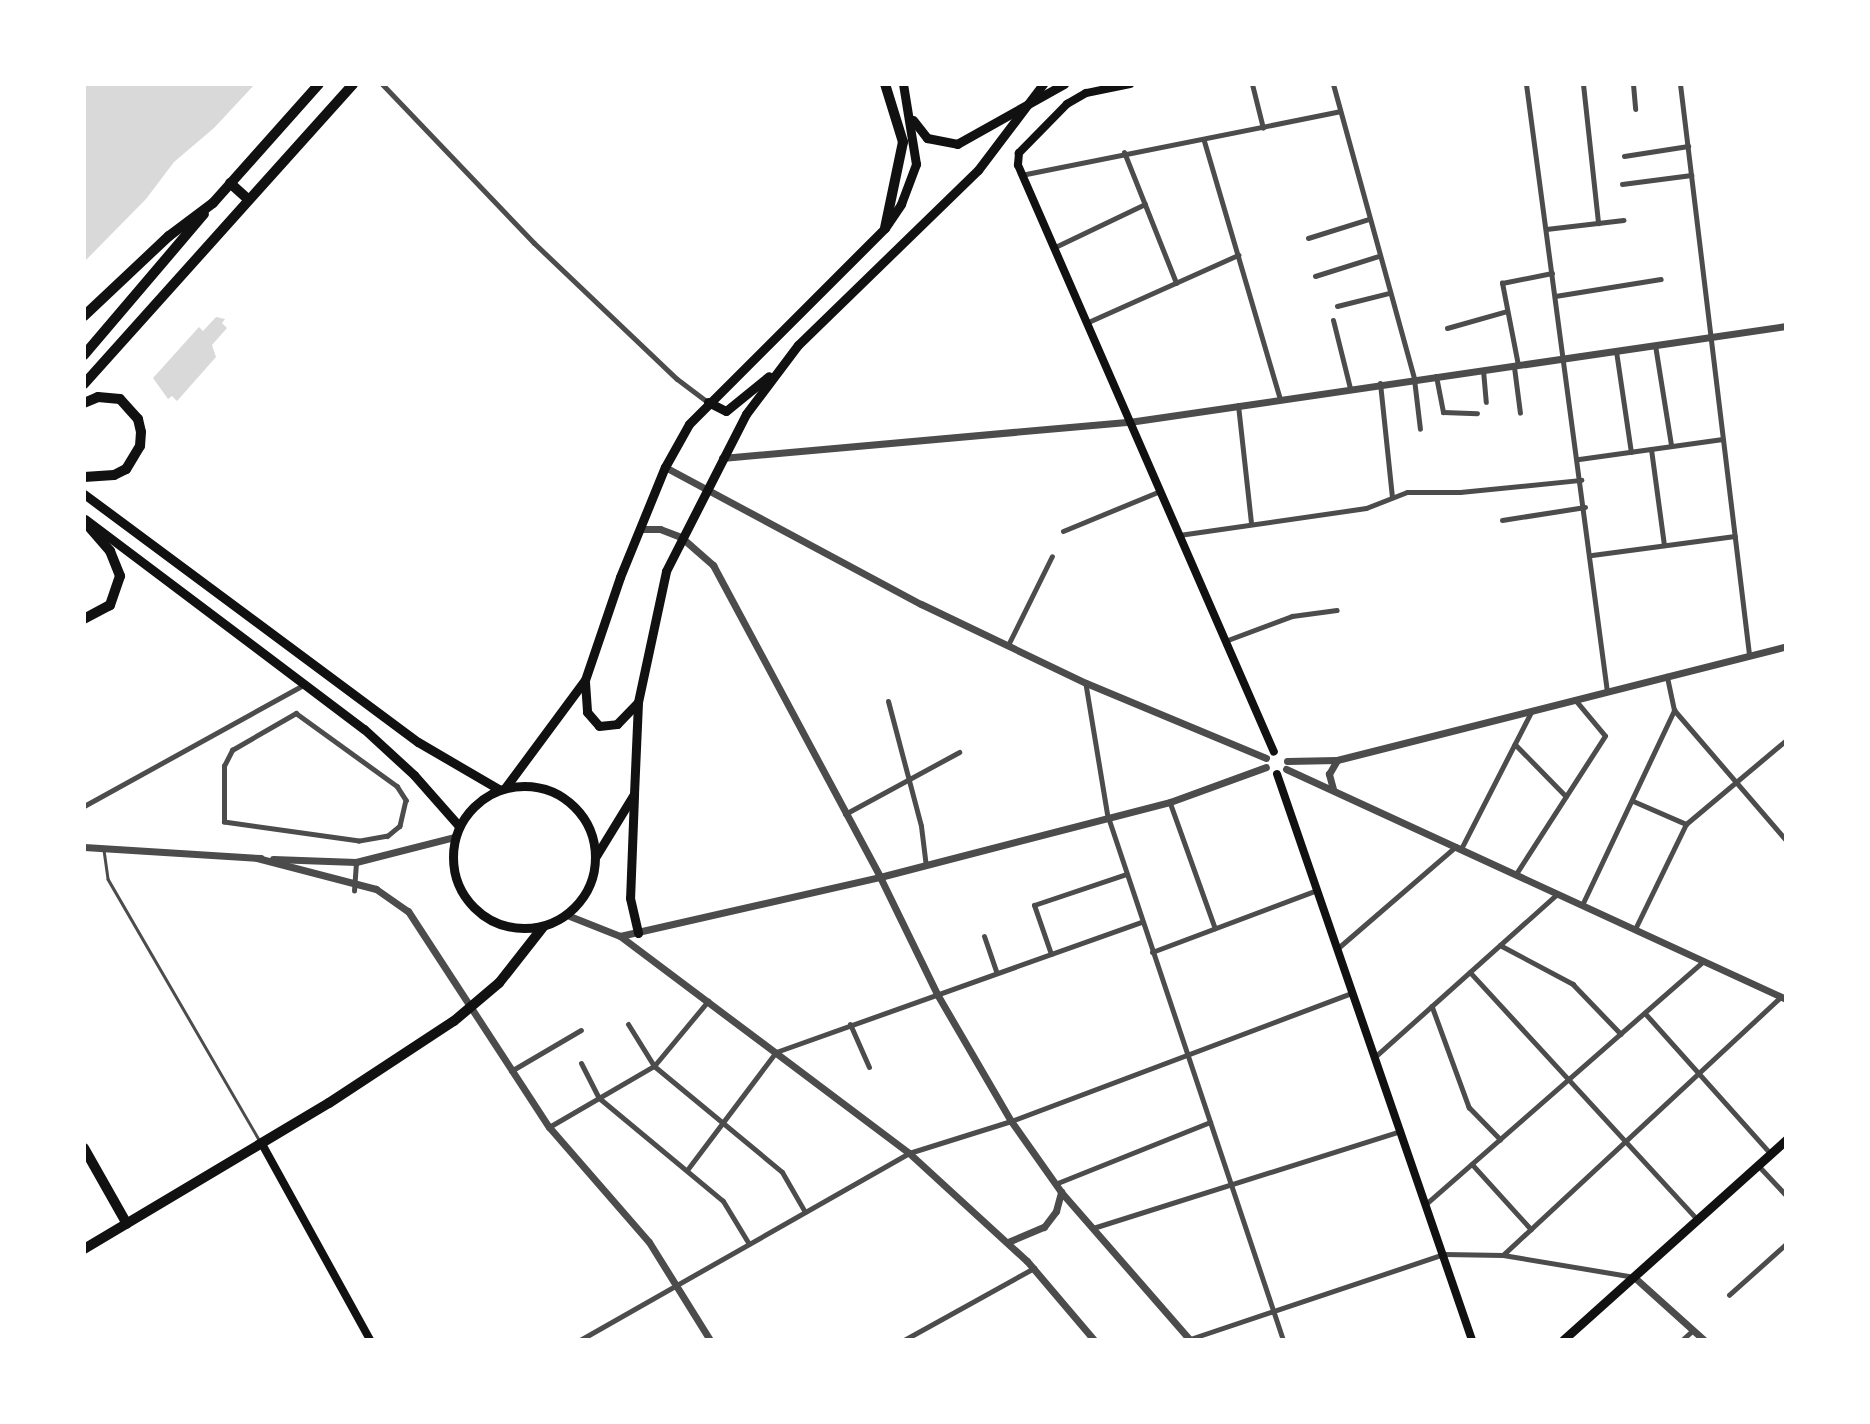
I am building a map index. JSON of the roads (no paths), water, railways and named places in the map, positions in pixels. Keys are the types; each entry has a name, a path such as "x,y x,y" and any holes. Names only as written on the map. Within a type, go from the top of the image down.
{"highway":[{"path":"84,355 230,183 319,84"},
{"path":"84,384 353,84"},
{"path":"885,87 903,142 885,228"},
{"path":"230,183 249,200"},
{"path":"84,316 169,236 213,203"},
{"path":"84,403 99,397 120,399 138,419 141,432 140,446 126,469 114,475 84,477"},
{"path":"84,519 110,551 120,576 110,604 99,615 84,619"},
{"path":"84,1250 262,1144 470,1009 499,983 543,927"},
{"path":"84,1148 127,1224"}],"main road":[{"path":"634,794 596,856 589,889 567,915 543,927 500,925 466,900 452,859 459,826 470,810 503,789 585,680 665,467 689,424 708,402 885,228 914,178 916,150 903,84"},
{"path":"708,402 726,411 775,372 978,170 1043,84"},
{"path":"909,112 927,138 957,144 1064,84"},
{"path":"1130,84 1086,93 1067,104 1019,153 1021,175 1274,752"},
{"path":"638,933 630,898 638,702 655,608 681,537 722,458 775,372"},
{"path":"84,494 409,735 503,789 542,788 567,801 586,821 596,856"},
{"path":"84,519 306,683 390,752 459,826"},
{"path":"585,680 584,704 589,718 600,726 617,724 638,702"},
{"path":"1277,774 1472,1340"},
{"path":"1563,1340 1786,1140"},
{"path":"262,1144 370,1340"}],"street":[{"path":"382,84 534,243 677,379 708,402"},
{"path":"1252,84 1263,128"},
{"path":"1333,84 1413,379 1420,429"},
{"path":"1526,84 1592,555 1607,692"},
{"path":"1583,84 1598,223"},
{"path":"1633,84 1636,109"},
{"path":"1680,84 1714,337 1723,439 1749,654"},
{"path":"1021,175 1124,152 1204,141 1340,111"},
{"path":"1204,141 1280,399"},
{"path":"1624,156 1688,146"},
{"path":"1124,152 1176,283"},
{"path":"1622,184 1691,175"},
{"path":"1053,248 1145,204"},
{"path":"1308,238 1369,219"},
{"path":"1546,229 1623,219"},
{"path":"1086,323 1238,255"},
{"path":"1315,276 1379,256"},
{"path":"1520,413 1516,366 1502,281 1552,274"},
{"path":"1555,296 1661,279"},
{"path":"1337,306 1389,293"},
{"path":"1447,328 1507,312"},
{"path":"1333,320 1350,388"},
{"path":"722,458 1129,422 1380,383 1564,360 1786,327"},
{"path":"1655,345 1671,445"},
{"path":"1616,351 1632,452"},
{"path":"1483,370 1486,402"},
{"path":"1436,376 1443,412 1477,413"},
{"path":"1380,383 1392,498"},
{"path":"1238,405 1251,523"},
{"path":"1579,459 1723,439"},
{"path":"1651,449 1664,545"},
{"path":"665,467 854,571 1086,683 1266,763 1277,774 1286,765 1337,760 1786,646"},
{"path":"1179,535 1366,508 1407,492 1460,492 1581,480"},
{"path":"1063,531 1160,491"},
{"path":"1502,520 1585,507"},
{"path":"640,529 660,529 681,537 702,552 728,589 880,877 936,994 1011,1121 1061,1192 1190,1340 1444,1254 1503,1255 1634,1277 1704,1340"},
{"path":"1592,555 1735,537"},
{"path":"1007,645 1052,556"},
{"path":"1226,641 1292,616 1337,610"},
{"path":"1667,676 1674,710 1786,840"},
{"path":"84,806 306,683"},
{"path":"1086,683 1108,817 1283,1340"},
{"path":"1516,874 1605,733 1575,700"},
{"path":"888,701 910,779 926,865"},
{"path":"1582,905 1674,710"},
{"path":"1338,948 1459,847 1531,711"},
{"path":"296,713 397,786 407,800 400,826 388,836 359,841 224,822 224,766 232,750 256,737 296,713"},
{"path":"1635,929 1686,824 1738,784 1786,740"},
{"path":"1515,744 1566,796"},
{"path":"845,814 959,752"},
{"path":"620,936 880,877 1170,802 1266,763 1274,752 1286,765 1333,789 1784,998 1503,1255"},
{"path":"1333,789 1329,774 1337,760"},
{"path":"1633,801 1686,824"},
{"path":"1170,802 1215,928"},
{"path":"84,847 356,862 455,838"},
{"path":"257,858 392,897 408,911 510,1072 549,1126 623,1210 678,1284 710,1340"},
{"path":"354,887 356,862"},
{"path":"1051,954 1034,905 1126,874"},
{"path":"1152,951 1317,890"},
{"path":"1375,1057 1558,894"},
{"path":"567,915 620,936 909,1153 1034,1268 1094,1340"},
{"path":"687,1170 720,1121 776,1052 1142,922"},
{"path":"984,936 997,973"},
{"path":"1500,945 1573,984 1620,1034"},
{"path":"1426,1204 1704,961"},
{"path":"1470,972 1698,1219"},
{"path":"580,1340 909,1153 1011,1121 1352,993"},
{"path":"549,1126 654,1066 708,1001"},
{"path":"1432,1006 1469,1107 1500,1139"},
{"path":"1645,1013 1771,1154"},
{"path":"628,1024 654,1066 782,1172 805,1212"},
{"path":"850,1024 869,1067"},
{"path":"510,1072 581,1030"},
{"path":"581,1063 599,1098 723,1201 749,1244"},
{"path":"1055,1184 1210,1122"},
{"path":"1093,1228 1401,1132"},
{"path":"1472,1164 1531,1229"},
{"path":"1758,1165 1786,1195"},
{"path":"1008,1242 1044,1227 1056,1211 1061,1192"},
{"path":"1729,1294 1786,1244"},
{"path":"904,1340 1034,1268"},
{"path":"1682,1340 1693,1330"}],"lane":[{"path":"104,850 108,879 262,1144"}]}
